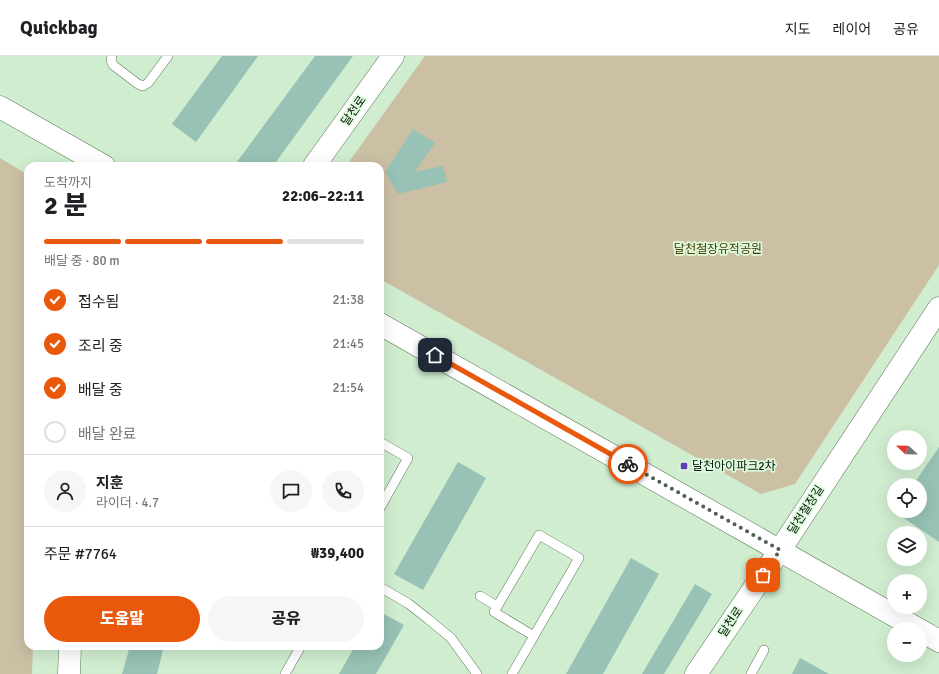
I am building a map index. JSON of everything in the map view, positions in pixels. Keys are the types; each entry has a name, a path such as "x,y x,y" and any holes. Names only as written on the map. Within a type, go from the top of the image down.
{"street":[{"name":"달천로","path":"317,162 393,56"},
{"path":"0,107 97,162"},
{"name":"달천철장길","path":"780,550 939,308"},
{"path":"384,326 905,622"},
{"name":"달천로","path":"696,674 780,550"},
{"path":"927,634 939,641"},
{"path":"69,674 70,650"}],"lane":[{"path":"112,56 110,60 113,65 142,86 148,83 168,56"},
{"path":"384,444 408,458 384,501"},
{"path":"512,674 534,636 579,558 539,535 494,612 534,636"},
{"path":"384,589 409,604 451,638 477,674"},
{"path":"480,596 497,606"},
{"path":"285,674 299,650"},
{"path":"751,674 764,650"}],"green space":[{"name":"달천철장유적공원","path":"425,56 939,56 939,265 795,484 761,494 384,281 384,162 349,162"},
{"path":"0,158 24,173 24,650 33,650 32,674 0,674"}],"building":[{"path":"222,56 258,56 196,142 172,124"},
{"path":"315,56 353,56 276,162 237,162"},
{"path":"413,129 435,143 415,172 443,166 447,182 398,194 385,172"},
{"path":"939,447 939,542 927,534 927,526 916,526 904,518 927,518 927,478 918,478 923,470 927,470 927,465"},
{"path":"458,462 486,478 423,590 394,574"},
{"path":"631,558 659,574 603,674 566,674"},
{"path":"695,584 712,594 664,674 642,674"},
{"path":"384,614 404,625 376,674 339,674 353,650 384,650"},
{"path":"129,650 163,650 157,674 122,674"},
{"path":"800,658 829,674 792,674"}],"way so far":[{"path":"628,464 780,550 763,575"}],"place":[{"name":"달천아이파크2차","path":"684,466"}],"route":[{"path":"435,355 628,464"}]}
